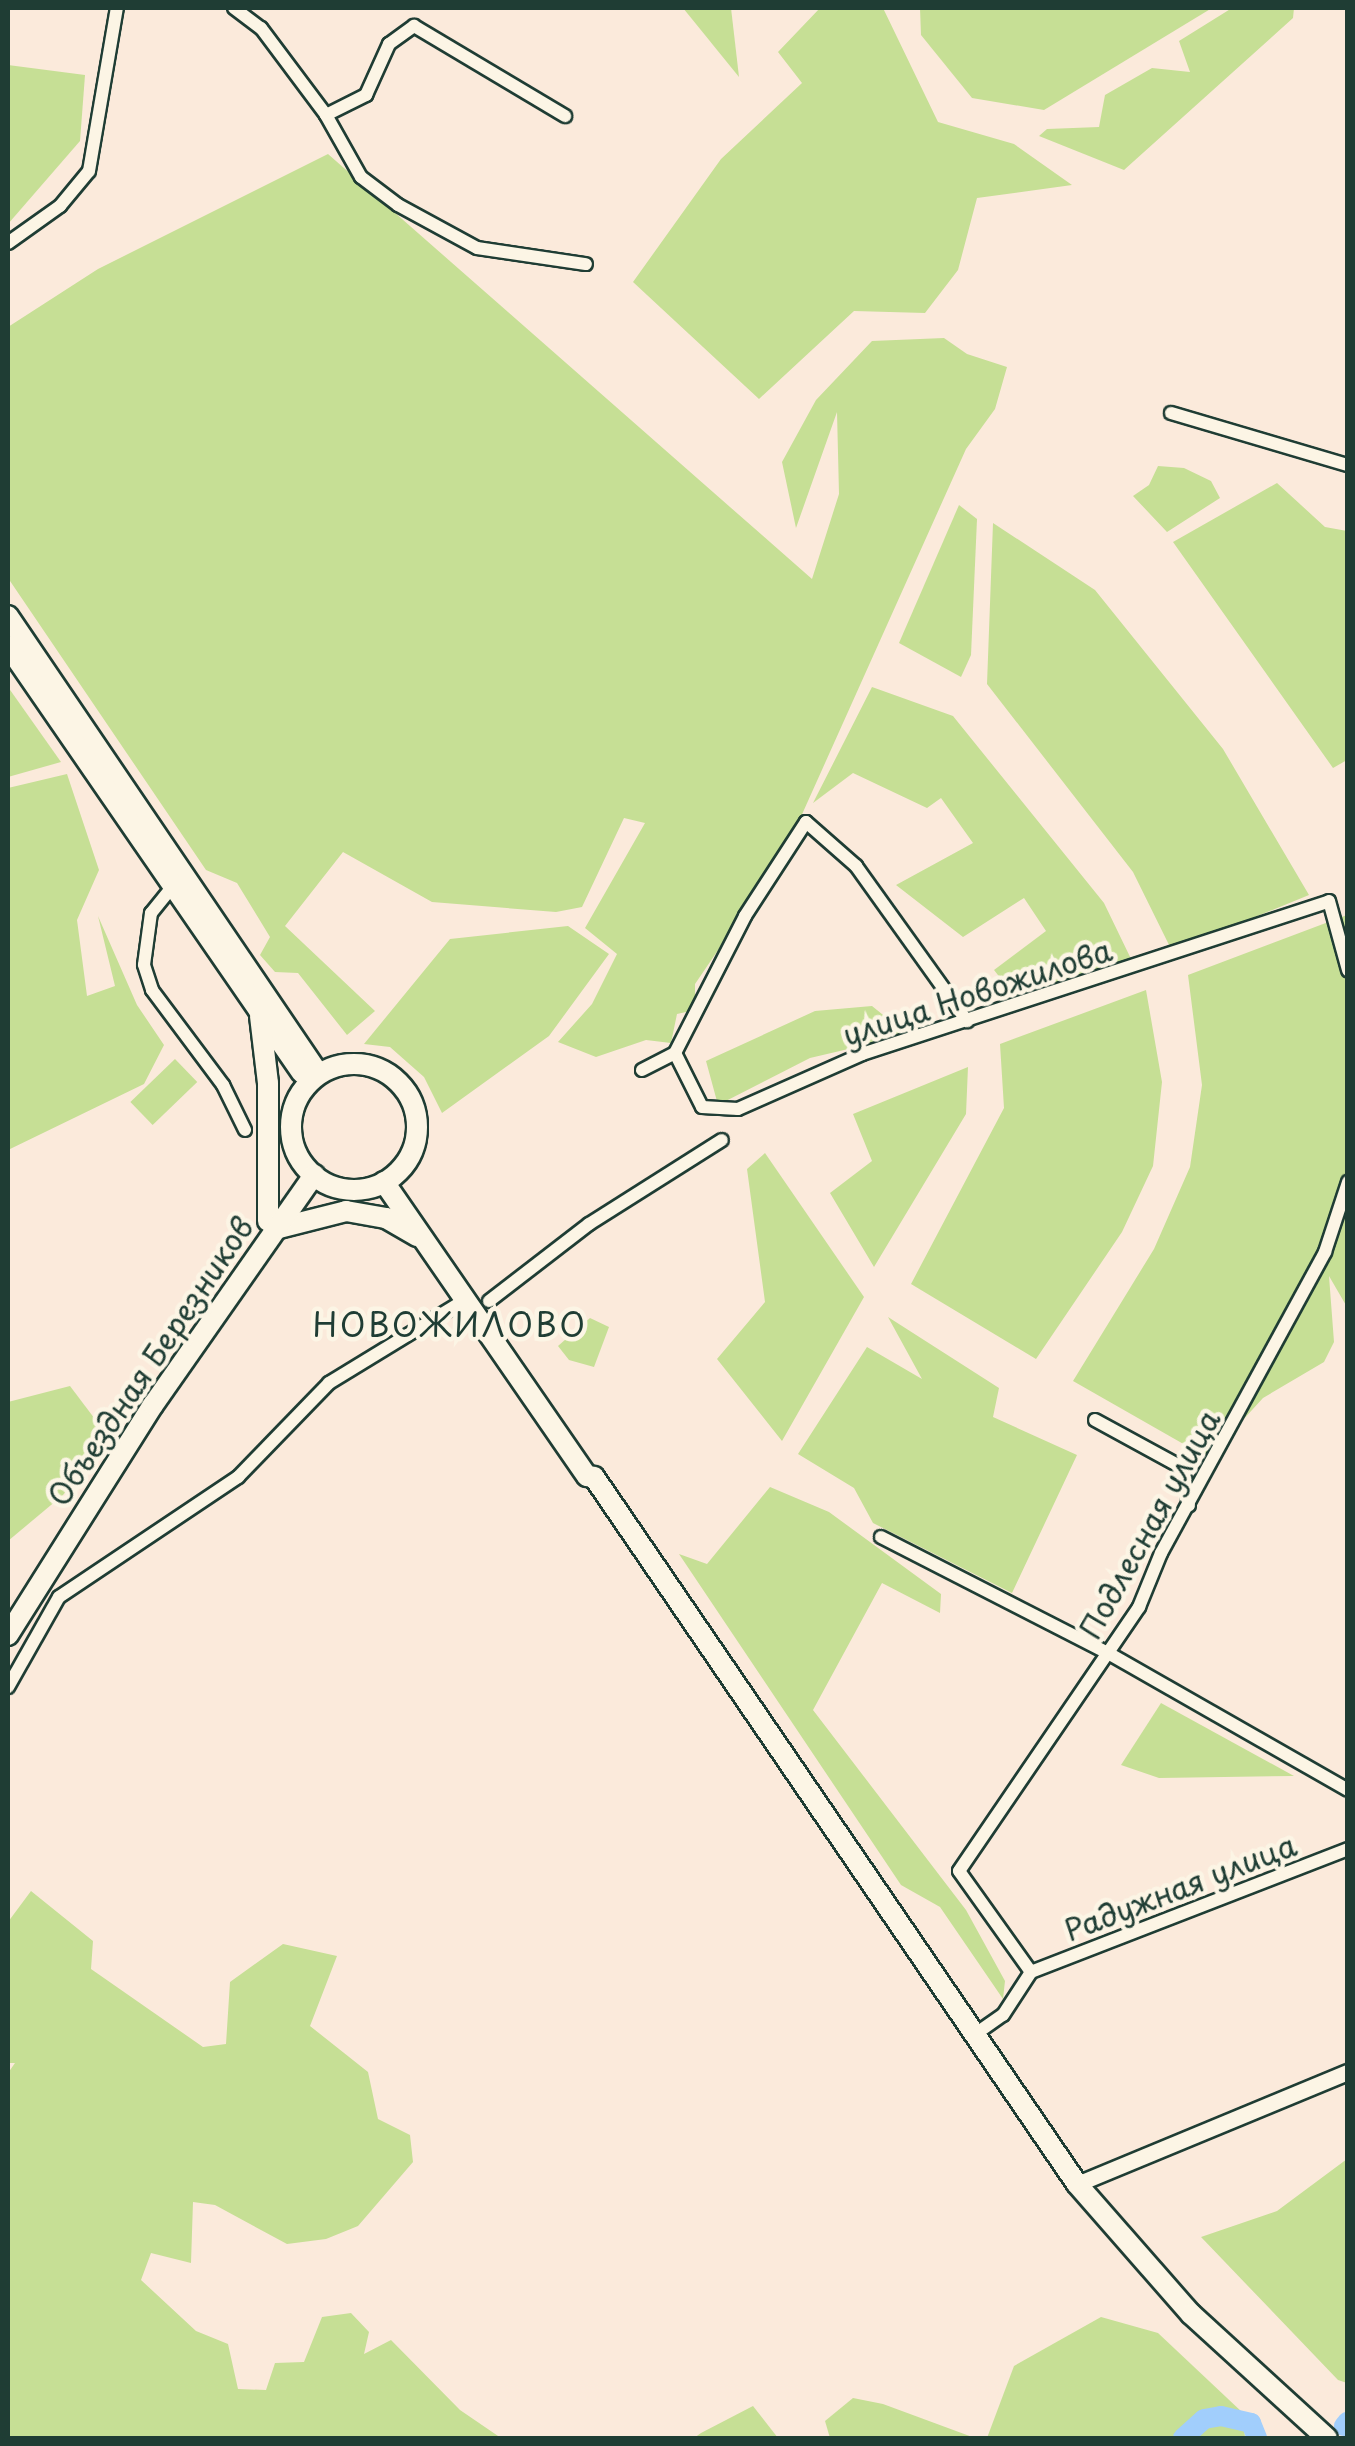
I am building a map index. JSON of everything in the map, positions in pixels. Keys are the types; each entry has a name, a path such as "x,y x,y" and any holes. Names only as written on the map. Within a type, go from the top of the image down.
{"main road":[{"path":"8,616 314,1078"},
{"path":"8,646 259,1010 314,1078"},
{"path":"259,1010 268,1083 272,1224 346,1212 386,1218 424,1239"},
{"path":"366,1065 386,1072 408,1094 416,1113 415,1144 388,1180 352,1190 309,1170 292,1120 314,1078 366,1065"},
{"name":"Объездная Березников","path":"8,1616 309,1170"},
{"path":"388,1180 424,1239 587,1476 594,1477"},
{"path":"388,1180 1078,2184 1191,2314 1326,2438"},
{"name":"Объездная Березников","path":"8,1635 272,1224"}],"street":[{"path":"8,244 60,206 88,171 116,8"},
{"path":"234,8 261,28 326,115 361,176 398,205 477,248 586,264"},
{"path":"326,115 366,95 389,44 414,26 564,116"},
{"path":"1172,413 1348,465"},
{"path":"642,1070 675,1054 745,916 806,822 856,866 967,1022"},
{"path":"173,886 151,914 144,964 158,1000 222,1085 245,1130"},
{"name":"улица Новожилова","path":"675,1054 696,1099 714,1112 738,1109 862,1054 1329,901 1348,970"},
{"path":"489,1300 590,1224 722,1140"},
{"name":"Подлесная улица","path":"1031,1972 959,1871 1139,1607 1325,1252 1348,1182"},
{"path":"8,1686 59,1598 238,1477 329,1382 460,1303"},
{"path":"1094,1420 1183,1468 1189,1506"},
{"path":"880,1537 1108,1653 1348,1790"},
{"name":"Радужная улица","path":"1031,1972 1348,1849"},
{"path":"974,2035 1003,2015 1031,1972"},
{"path":"1078,2184 1348,2072"}],"green space":[{"path":"683,8 731,8 739,77"},
{"path":"820,8 883,8 938,122 1014,144 1072,185 977,198 958,270 925,313 854,311 759,399 633,282 721,159 802,83 778,52"},
{"path":"920,8 1212,8 1044,110 972,98 921,35"},
{"path":"1232,8 1294,8 1293,18 1124,170 1039,136 1047,129 1099,127 1105,95 1152,68 1190,72 1179,41"},
{"path":"8,65 85,75 80,141 8,224"},
{"path":"328,154 812,579 839,494 837,412 796,528 782,462 816,400 872,341 944,338 967,354 1007,367 995,409 966,449 786,850 695,984 695,1010 677,1014 671,1043 646,1040 596,1057 558,1042 592,1004 617,954 585,928 645,823 624,818 582,907 556,912 432,902 343,852 285,926 375,1011 347,1035 298,973 275,972 260,955 270,937 237,883 206,870 8,578 8,327 98,269"},
{"path":"1158,466 1184,468 1211,481 1220,498 1167,532 1133,496 1149,485"},
{"path":"1277,483 1325,527 1347,531 1347,760 1333,768 1173,542"},
{"path":"959,505 977,519 971,655 961,677 899,643"},
{"path":"993,523 1095,590 1223,749 1309,895 1172,951 1133,872 987,684"},
{"path":"8,687 61,762 8,777"},
{"path":"872,687 953,716 1104,903 1133,963 1023,1007 994,970 1046,931 1024,898 963,937 896,885 973,843 941,798 927,808 853,773 813,803"},
{"path":"67,774 99,870 77,920 87,996 115,986 98,916 137,1005 164,1045 144,1084 8,1150 8,788"},
{"path":"1347,915 1347,1307 1329,1276 1334,1342 1324,1362 1263,1398 1208,1458 1073,1381 1154,1249 1190,1167 1202,1085 1188,975"},
{"path":"568,926 609,954 549,1036 442,1113 424,1077 390,1047 364,1044 450,939"},
{"path":"1146,990 1162,1082 1153,1166 1122,1232 1036,1359 911,1284 1004,1108 1000,1044"},
{"path":"872,1006 908,1035 810,1058 718,1105 706,1061 815,1011"},
{"path":"175,1059 197,1082 153,1125 130,1102"},
{"path":"968,1067 966,1114 874,1267 830,1193 872,1161 853,1114"},
{"path":"765,1153 864,1297 782,1441 717,1359 765,1302 747,1169"},
{"path":"888,1317 999,1388 993,1417 1077,1455 1012,1593 873,1523 854,1488 798,1454 867,1347 922,1379"},
{"path":"590,1318 609,1327 594,1367 569,1360 558,1346"},
{"path":"70,1386 110,1439 63,1495 8,1541 8,1402"},
{"path":"770,1487 829,1512 941,1594 940,1613 882,1583 813,1710 966,1910 1005,1981 1003,1999 940,1907 901,1885 679,1554 707,1564"},
{"path":"1161,1703 1294,1776 1159,1778 1121,1765"},
{"path":"31,1891 93,1941 91,1969 203,2047 226,2044 230,1982 283,1944 337,1956 310,2026 368,2072 378,2119 410,2135 413,2162 358,2226 326,2239 287,2244 215,2205 193,2202 191,2263 151,2253 141,2280 196,2331 228,2344 238,2389 266,2390 275,2363 304,2362 322,2317 351,2313 369,2332 364,2354 391,2340 460,2410 501,2438 8,2438 8,2073 15,2063 8,2063 8,1922"},
{"path":"1347,2159 1347,2383 1338,2380 1201,2237 1277,2211"},
{"path":"1101,2317 1158,2333 1243,2413 1245,2438 987,2438 1014,2366"},
{"path":"853,2398 883,2404 975,2438 830,2438 825,2421"},
{"path":"753,2406 778,2438 694,2438 701,2433"}],"waterway":[{"path":"1183,2438 1204,2419 1221,2416 1251,2423 1257,2438"},
{"path":"1344,2426 1348,2421"}],"district":[{"name":"НОВОЖИЛОВО","path":"450,1324"}]}
